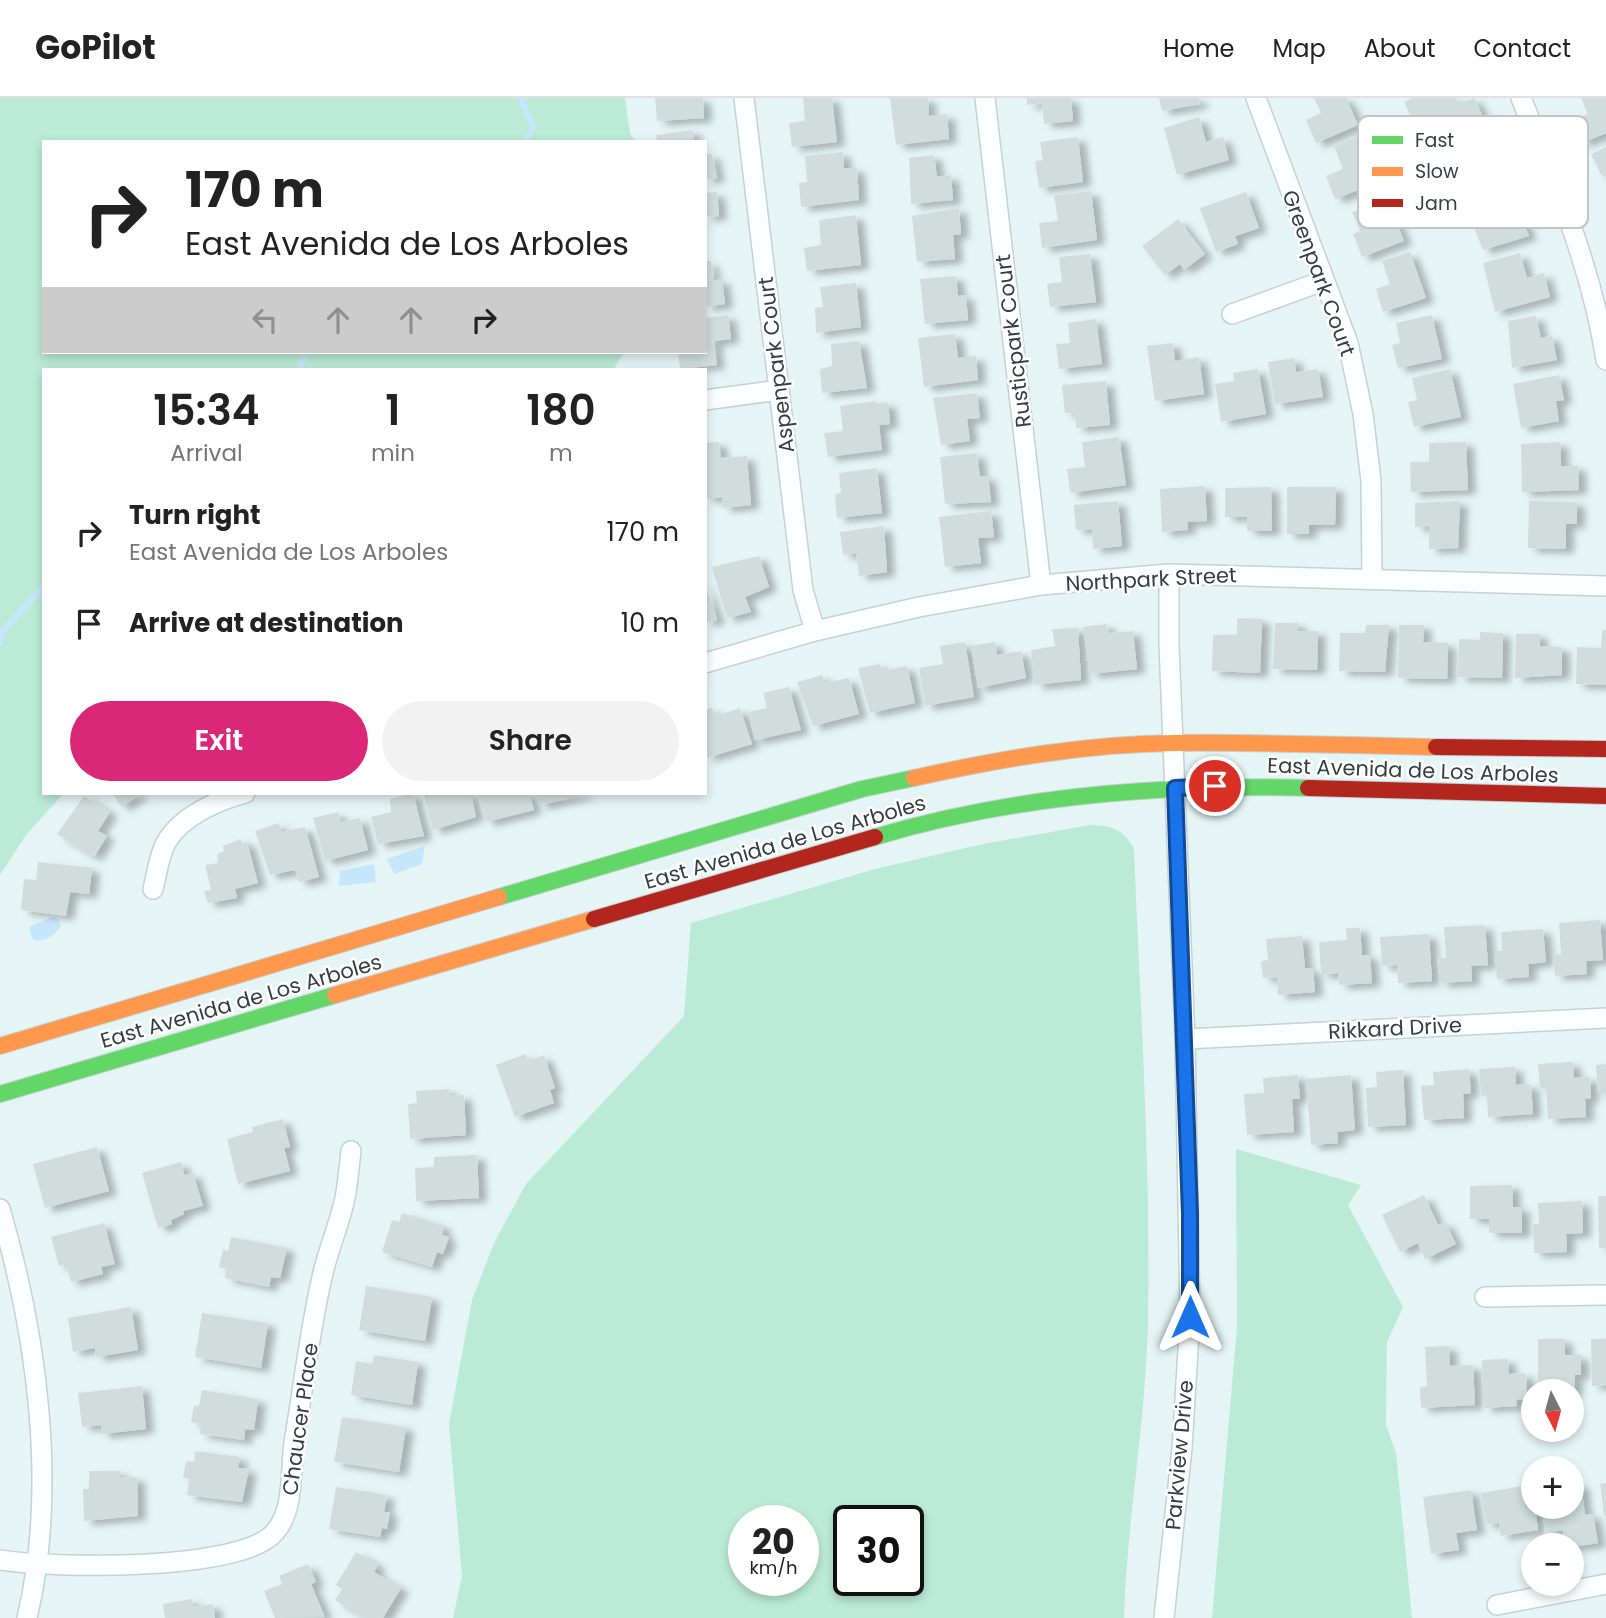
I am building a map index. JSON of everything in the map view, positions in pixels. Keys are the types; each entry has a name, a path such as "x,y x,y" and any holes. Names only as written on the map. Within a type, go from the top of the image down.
{"main road":[{"name":"East Avenida de Los Arboles","path":"0,1046 862,789 987,762 1097,747 1172,743 1606,748"},
{"name":"East Avenida de Los Arboles","path":"0,1094 880,835 1010,806 1122,791 1175,788 1271,787 1606,796"}],"street":[{"name":"Aspenpark Court","path":"744,98 803,590 815,631"},
{"name":"Rusticpark Court","path":"985,98 1041,585"},
{"name":"Greenpark Court","path":"1256,98 1348,343 1363,414 1371,481 1372,578"},
{"path":"1521,98 1528,116"},
{"path":"1574,228 1600,322 1606,360"},
{"path":"1232,314 1323,281"},
{"path":"707,400 779,390"},
{"name":"Northpark Street","path":"707,662 815,631 919,607 1041,585 1169,574 1606,586"},
{"name":"Parkview Drive","path":"1164,1618 1182,1448 1190,1317 1185,1039 1172,743 1169,574"},
{"path":"153,888 165,843 174,831 200,813 236,795"},
{"name":"Rikkard Drive","path":"1185,1039 1606,1018"},
{"name":"Chaucer Place","path":"0,1560 95,1567 166,1562 236,1551 261,1544 276,1532 288,1503 291,1460 323,1270 345,1200 351,1151"},
{"path":"0,1209 30,1338 42,1458 36,1563 26,1618"},
{"path":"1485,1297 1606,1295"},
{"path":"1497,1605 1606,1584"}],"green space":[{"path":"0,98 625,98 630,134 635,140 42,140 42,354 623,354 615,368 42,368 42,795 62,795 26,835 0,875"},
{"path":"1090,825 1116,829 1134,848 1149,1262 1147,1358 1124,1618 453,1618 462,1576 449,1424 472,1300 494,1243 526,1184 684,1016 691,923 875,869 983,844"},
{"path":"1236,1149 1361,1185 1348,1205 1403,1307 1387,1342 1386,1425 1396,1453 1412,1618 1212,1618 1237,1326"}],"water":[{"path":"425,846 422,864 394,874 387,859"},
{"path":"374,864 376,882 339,886 340,871"},
{"path":"52,917 58,919 61,926 59,929 45,939 33,940 29,927"}],"building":[{"path":"655,98 703,98 704,118 657,121"},
{"path":"803,98 832,98 837,142 792,147 789,123 805,121"},
{"path":"890,98 928,98 929,116 947,114 949,139 896,145"},
{"path":"1027,98 1071,98 1073,121 1044,124 1042,103 1027,105"},
{"path":"1159,98 1199,98 1200,104 1162,111"},
{"path":"1314,98 1346,98 1358,125 1316,143 1306,120 1321,113"},
{"path":"1412,98 1456,98 1459,104 1474,98 1483,116 1410,116 1404,102"},
{"path":"1581,98 1606,98 1606,133 1588,140 1588,116 1583,116 1588,114"},
{"path":"1199,117 1206,142 1223,137 1229,160 1177,175 1164,128"},
{"path":"693,130 694,140 657,140 656,135"},
{"path":"1358,136 1358,190 1335,199 1326,176 1343,169 1334,146"},
{"path":"1078,137 1083,182 1039,188 1035,161 1043,160 1040,142"},
{"path":"1606,147 1606,175 1602,177 1591,154"},
{"path":"843,152 844,168 857,168 859,200 801,207 799,183 807,182 805,156"},
{"path":"707,154 712,154 717,178 707,180"},
{"path":"934,155 937,177 951,175 953,200 911,204 909,158"},
{"path":"1091,191 1097,240 1042,248 1039,223 1058,221 1054,195"},
{"path":"717,192 719,216 707,217 707,193"},
{"path":"1246,192 1259,228 1235,236 1238,244 1216,252 1200,208"},
{"path":"959,208 961,234 953,235 955,259 917,262 912,216"},
{"path":"1358,210 1358,226 1352,212"},
{"path":"856,215 861,265 807,271 804,248 821,245 819,220"},
{"path":"1178,219 1205,254 1184,270 1180,264 1165,275 1142,246"},
{"path":"1359,228 1399,228 1404,241 1362,257 1353,234 1360,231"},
{"path":"1474,228 1526,228 1529,236 1483,250"},
{"path":"1410,252 1426,298 1383,312 1376,289 1390,284 1382,261"},
{"path":"1520,253 1527,278 1544,273 1550,297 1495,312 1483,263"},
{"path":"1090,254 1096,302 1050,307 1047,284 1062,282 1059,257"},
{"path":"707,261 711,261 713,281 722,279 725,304 707,307"},
{"path":"956,276 958,296 966,295 968,320 925,324 920,279"},
{"path":"856,283 861,327 816,333 815,308 823,307 820,287"},
{"path":"728,315 731,339 714,341 717,365 680,368 678,354 707,354 707,318"},
{"path":"1432,315 1442,359 1398,368 1392,345 1400,343 1396,323"},
{"path":"1536,316 1541,338 1552,336 1557,360 1512,368 1508,321"},
{"path":"1096,319 1102,364 1059,369 1056,344 1070,343 1068,323"},
{"path":"955,334 958,358 976,356 978,380 924,387 918,338"},
{"path":"859,341 867,388 822,393 820,369 832,366 831,344"},
{"path":"1173,343 1175,361 1199,357 1204,394 1155,401 1147,346"},
{"path":"1294,358 1296,372 1318,369 1323,397 1275,404 1268,362"},
{"path":"1258,369 1266,414 1221,422 1215,384 1234,381 1233,373"},
{"path":"1450,369 1461,417 1414,427 1408,402 1417,400 1412,378"},
{"path":"1559,375 1564,400 1556,401 1559,421 1521,428 1513,384"},
{"path":"1106,381 1110,425 1076,428 1075,412 1065,413 1062,385"},
{"path":"977,393 980,418 967,419 970,441 941,445 933,398"},
{"path":"876,401 877,404 888,402 890,424 879,425 882,450 828,457 824,433 843,431 840,406"},
{"path":"1119,437 1126,485 1070,493 1067,469 1085,467 1082,442"},
{"path":"719,442 721,458 747,456 751,505 723,508 722,497 707,499 707,443"},
{"path":"1466,442 1468,490 1411,492 1410,462 1429,462 1429,443"},
{"path":"1560,442 1561,466 1578,466 1579,490 1522,492 1521,444"},
{"path":"977,453 980,477 988,476 991,502 945,504 940,457"},
{"path":"877,468 882,513 837,518 835,494 841,493 839,473"},
{"path":"1205,486 1207,521 1187,522 1188,530 1162,532 1160,489"},
{"path":"1271,487 1272,531 1247,531 1247,517 1225,517 1225,488"},
{"path":"1287,487 1336,487 1335,525 1309,525 1309,534 1287,534"},
{"path":"1118,501 1122,546 1093,549 1092,529 1076,530 1074,505"},
{"path":"1460,501 1458,548 1429,549 1429,526 1415,527 1415,503"},
{"path":"1529,501 1577,502 1577,524 1566,524 1566,549 1528,548"},
{"path":"991,511 994,537 978,538 981,563 945,567 939,517"},
{"path":"884,526 887,572 859,576 856,553 843,555 840,532"},
{"path":"759,556 769,587 745,597 751,612 727,618 712,567"},
{"path":"707,588 717,620 707,622"},
{"path":"1237,618 1262,619 1260,673 1212,671 1213,635 1237,635"},
{"path":"1275,623 1298,623 1298,631 1318,631 1317,670 1273,669"},
{"path":"1106,624 1109,633 1133,631 1137,669 1090,674 1083,627"},
{"path":"1366,625 1389,625 1385,672 1339,671 1340,633 1365,633"},
{"path":"1399,625 1424,625 1423,642 1448,643 1447,679 1398,678"},
{"path":"1078,628 1081,680 1035,685 1031,650 1055,646 1052,629"},
{"path":"1602,630 1606,630 1606,685 1576,684 1577,647 1601,648"},
{"path":"1480,632 1503,633 1502,678 1458,677 1459,639 1480,640"},
{"path":"1516,634 1540,634 1540,646 1562,647 1562,675 1515,678"},
{"path":"965,642 974,697 925,706 919,668 943,664 940,646"},
{"path":"995,642 997,655 1021,651 1026,678 978,688 971,646"},
{"path":"880,664 882,671 907,666 915,703 870,713 858,668"},
{"path":"822,675 824,683 849,678 859,714 813,726 797,682"},
{"path":"789,687 801,730 755,740 748,712 767,708 763,693"},
{"path":"712,708 716,716 740,708 752,744 707,758 707,709"},
{"path":"113,795 139,795 122,807"},
{"path":"414,795 424,836 378,844 371,817 391,812 390,799"},
{"path":"424,795 471,795 476,817 433,830"},
{"path":"478,795 530,795 534,810 486,822"},
{"path":"537,795 585,795 540,805"},
{"path":"84,796 110,812 98,831 107,836 94,857 57,834"},
{"path":"338,812 340,822 360,818 368,850 325,861 313,818"},
{"path":"279,823 281,832 305,827 319,877 299,882 295,870 270,875 255,831"},
{"path":"241,839 242,843 247,842 258,883 235,889 237,898 208,903 204,891 211,890 205,865 218,863 217,854 224,851 223,846"},
{"path":"38,862 92,868 89,894 70,892 66,916 21,910 24,879 36,880"},
{"path":"1600,920 1603,960 1586,961 1587,974 1555,976 1553,955 1561,954 1559,923"},
{"path":"1485,925 1488,965 1471,966 1472,981 1440,983 1437,958 1446,958 1444,927"},
{"path":"1346,928 1360,928 1362,955 1370,955 1372,983 1339,985 1338,973 1321,974 1319,942 1347,940"},
{"path":"1543,929 1546,962 1528,964 1529,977 1497,979 1495,951 1502,951 1501,932"},
{"path":"1429,934 1432,981 1398,983 1397,965 1382,966 1380,937"},
{"path":"1302,936 1305,969 1313,968 1315,992 1278,995 1277,977 1263,978 1261,961 1268,960 1266,939"},
{"path":"526,1054 528,1061 544,1055 555,1088 550,1090 554,1103 515,1117 496,1065"},
{"path":"1573,1062 1574,1078 1590,1077 1591,1098 1585,1099 1586,1117 1548,1119 1546,1088 1540,1089 1538,1064"},
{"path":"1606,1064 1606,1092 1598,1092 1596,1065"},
{"path":"1515,1067 1516,1085 1531,1084 1533,1114 1488,1117 1487,1096 1481,1096 1479,1069"},
{"path":"1469,1069 1471,1093 1463,1094 1464,1118 1424,1120 1421,1086 1434,1085 1433,1072"},
{"path":"1403,1070 1406,1125 1368,1127 1366,1088 1377,1087 1376,1072"},
{"path":"1298,1075 1300,1099 1292,1099 1294,1132 1247,1135 1244,1094 1264,1093 1263,1078"},
{"path":"1351,1075 1355,1130 1337,1132 1338,1143 1311,1145 1306,1079"},
{"path":"449,1089 450,1096 464,1095 466,1135 410,1139 408,1104 417,1103 416,1091"},
{"path":"283,1119 290,1147 284,1148 290,1171 238,1184 227,1139 253,1132 252,1127"},
{"path":"97,1147 109,1191 45,1208 33,1164"},
{"path":"477,1155 479,1198 416,1201 415,1168 434,1167 434,1157"},
{"path":"181,1162 184,1175 193,1173 203,1206 183,1211 184,1214 171,1220 172,1224 158,1228 142,1173"},
{"path":"1512,1185 1513,1207 1522,1207 1522,1233 1489,1233 1489,1219 1470,1219 1470,1186"},
{"path":"1424,1195 1438,1225 1445,1222 1456,1244 1425,1259 1418,1243 1400,1252 1382,1215"},
{"path":"1598,1196 1606,1196 1606,1248 1599,1248"},
{"path":"1582,1201 1583,1233 1566,1234 1567,1252 1534,1253 1533,1224 1539,1224 1538,1203"},
{"path":"402,1213 444,1226 442,1235 449,1237 443,1254 437,1252 432,1267 382,1252 392,1220 399,1222"},
{"path":"104,1223 115,1264 101,1267 103,1274 71,1282 66,1264 59,1266 51,1237"},
{"path":"231,1237 287,1248 280,1278 271,1277 269,1287 225,1278 226,1269 219,1267 223,1249 228,1251"},
{"path":"366,1286 432,1297 425,1341 359,1330"},
{"path":"131,1307 138,1350 96,1357 95,1348 73,1352 68,1318"},
{"path":"202,1313 268,1323 261,1368 195,1357"},
{"path":"1538,1339 1565,1339 1565,1355 1581,1355 1581,1375 1575,1375 1575,1379 1538,1379"},
{"path":"1591,1339 1606,1339 1606,1385 1592,1386"},
{"path":"1449,1346 1450,1366 1473,1365 1475,1405 1421,1408 1420,1387 1427,1386 1425,1347"},
{"path":"374,1355 418,1362 412,1405 351,1395 356,1361 372,1364"},
{"path":"1508,1359 1509,1374 1526,1373 1526,1379 1521,1379 1521,1400 1517,1400 1517,1406 1484,1408 1482,1360"},
{"path":"142,1386 146,1429 101,1434 101,1425 82,1427 78,1393"},
{"path":"202,1390 258,1399 254,1430 245,1429 244,1440 200,1434 201,1424 191,1422 194,1405 199,1406"},
{"path":"342,1417 406,1427 399,1472 334,1462"},
{"path":"195,1451 240,1457 238,1468 249,1469 242,1502 187,1495 189,1479 183,1478 186,1461 194,1462"},
{"path":"89,1471 120,1471 120,1478 137,1477 138,1516 84,1521 83,1489 89,1489"},
{"path":"1606,1483 1606,1516 1604,1516 1600,1484"},
{"path":"1521,1486 1521,1519 1537,1519 1538,1530 1501,1536 1499,1523 1486,1524 1481,1493"},
{"path":"336,1487 387,1495 384,1512 390,1512 387,1529 382,1528 380,1537 329,1529"},
{"path":"1471,1490 1477,1530 1456,1533 1459,1550 1431,1554 1423,1497"},
{"path":"1584,1507 1585,1515 1593,1514 1598,1543 1584,1545 1584,1533 1563,1533 1563,1530 1545,1533 1543,1519 1584,1519"},
{"path":"356,1552 378,1565 374,1572 401,1588 383,1618 364,1618 335,1600 342,1589 336,1585"},
{"path":"308,1564 316,1582 311,1584 325,1617 275,1618 264,1591 282,1584 279,1576"},
{"path":"192,1599 193,1607 213,1604 215,1618 165,1618 163,1604"}],"waterway":[{"path":"521,98 533,128 526,140"},
{"path":"300,368 304,354"},
{"path":"0,643 2,632 42,588"}],"traffic: fast":[{"path":"499,897 862,789 914,778"},
{"path":"875,837 981,811 1090,795 1199,788 1308,788"},
{"path":"0,1094 335,995"}],"traffic: slow":[{"path":"914,778 1043,754 1141,744 1436,747"},
{"path":"0,1046 499,897"},
{"path":"335,995 594,919"}],"traffic: jam":[{"path":"1436,747 1606,749"},
{"path":"1308,788 1606,796"},
{"path":"594,919 875,837"}],"route":[{"path":"1190,1317 1190,1214 1175,788 1215,786"}]}
